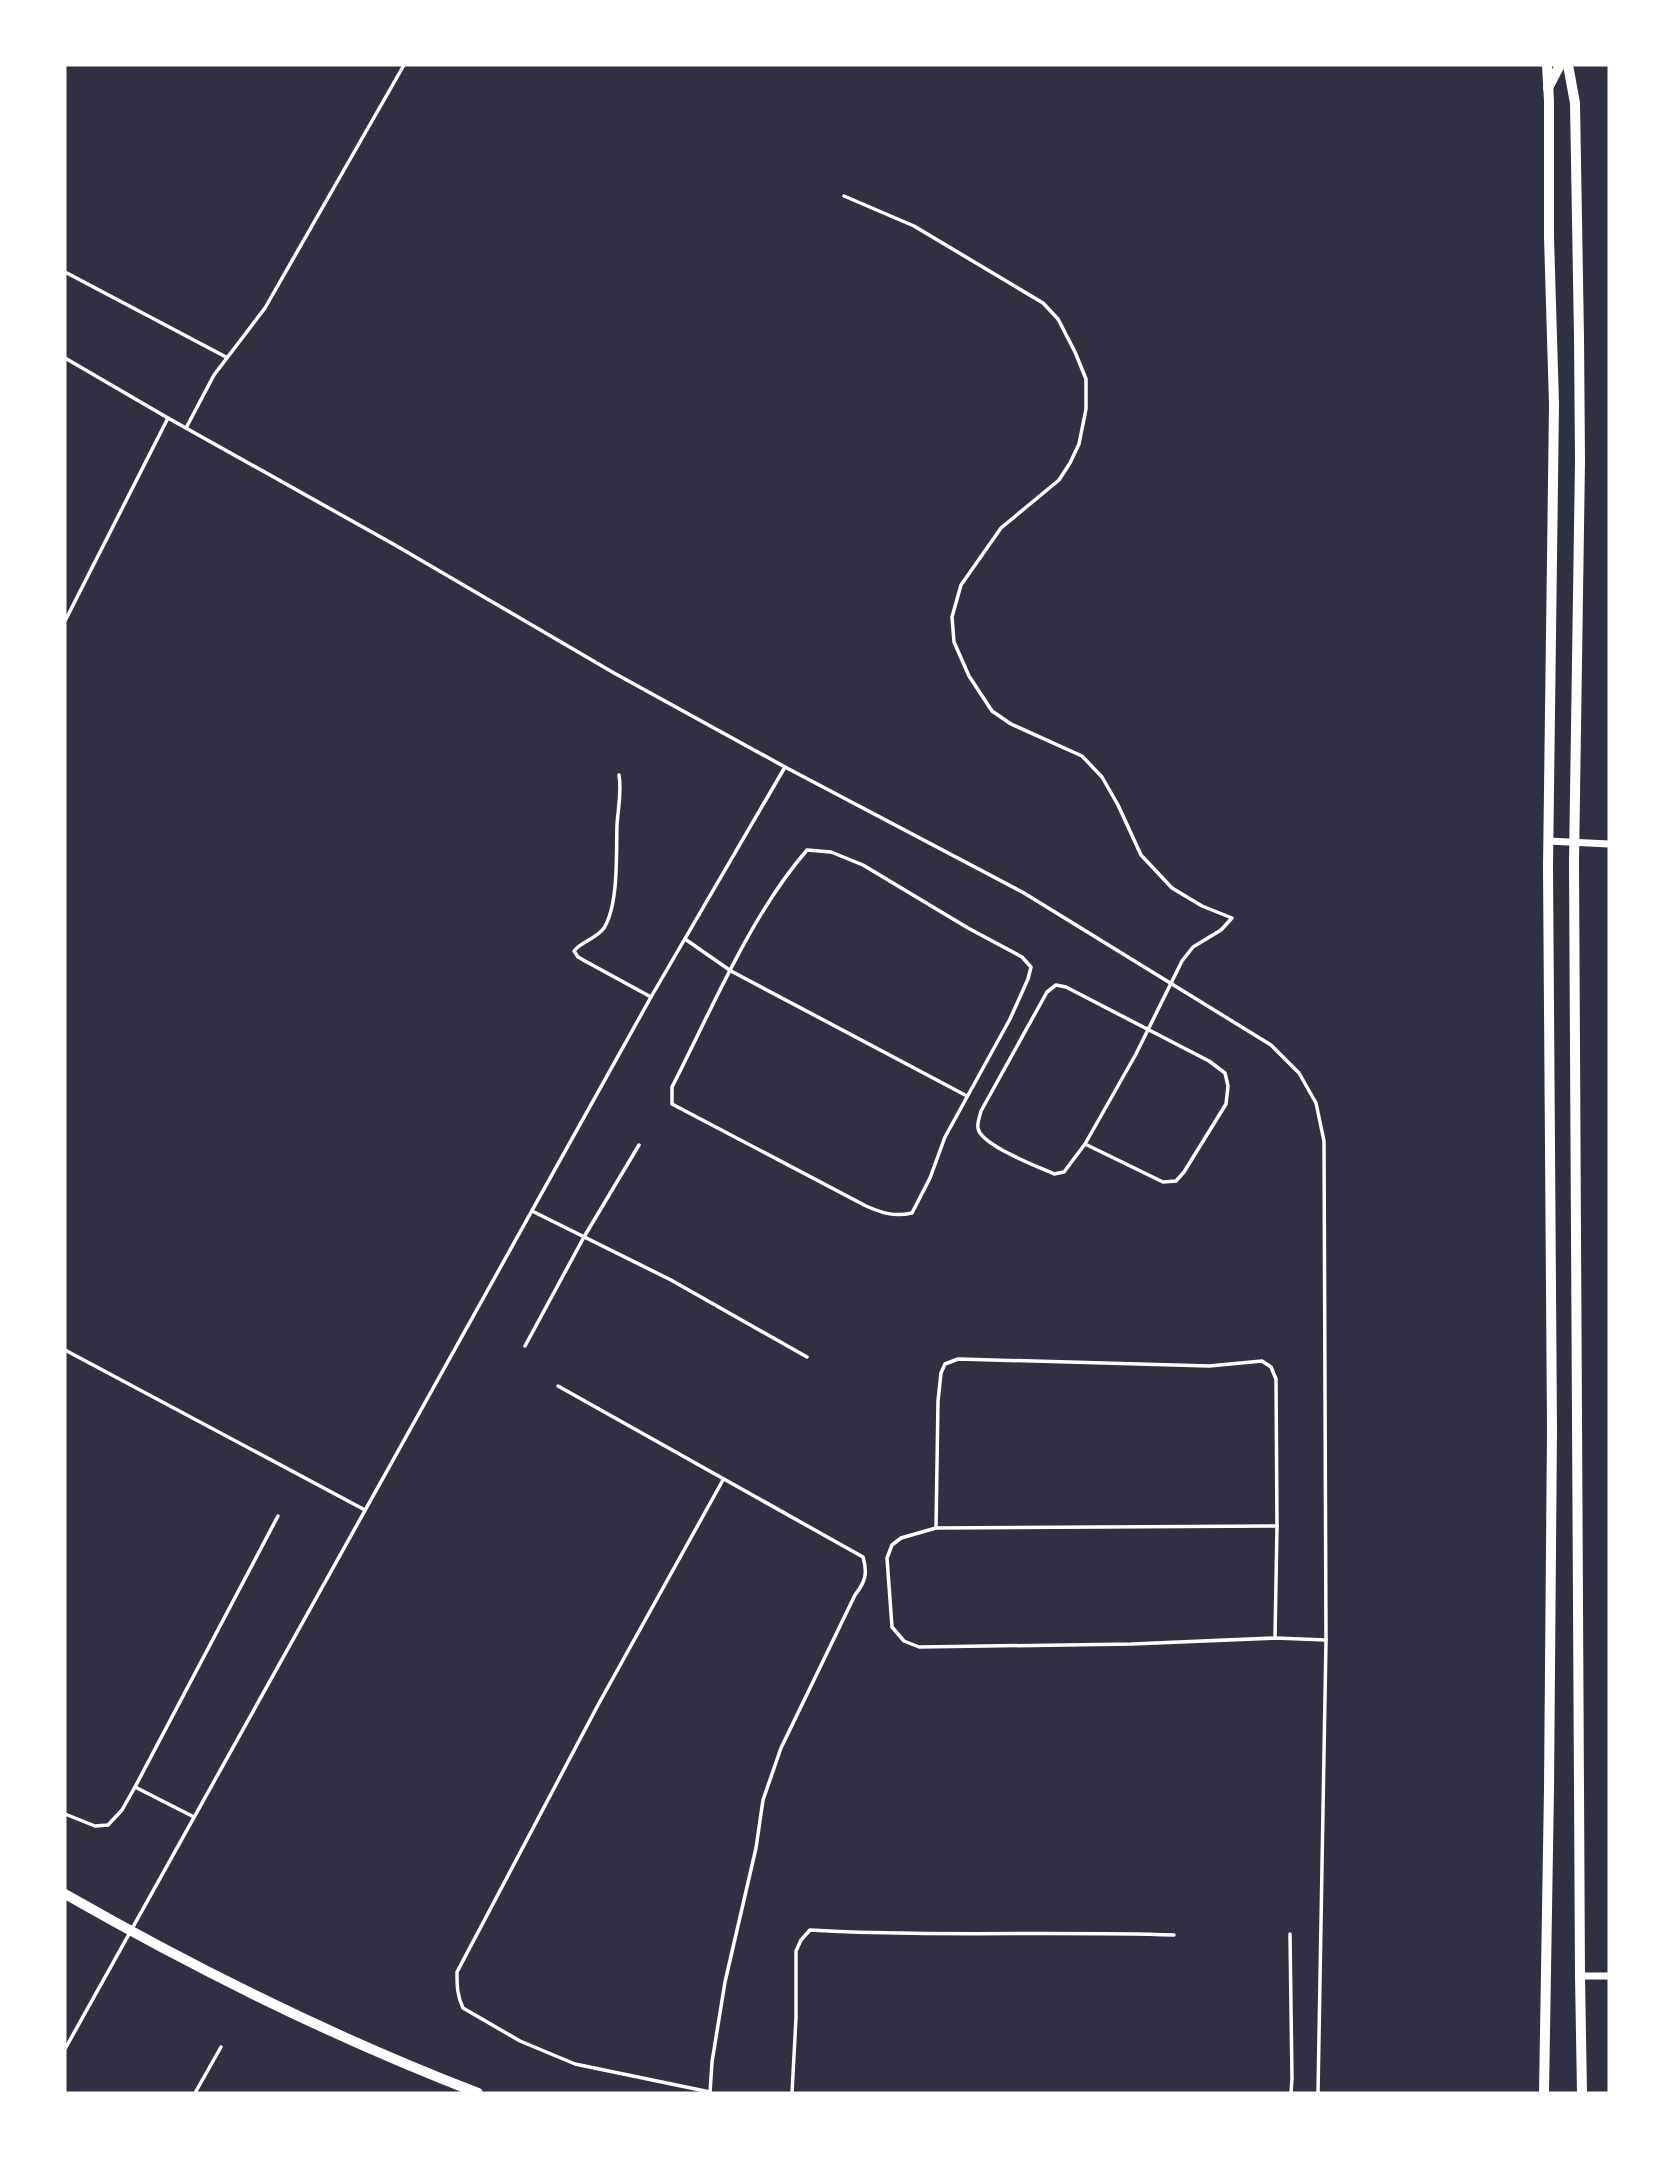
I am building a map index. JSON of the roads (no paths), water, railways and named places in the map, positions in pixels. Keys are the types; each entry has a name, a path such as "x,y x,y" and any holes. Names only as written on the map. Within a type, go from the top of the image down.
{"main road":[{"path":"1544,2093 1552,1443 1548,841 1554,404 1548,218 1547,65"},
{"path":"1568,65 1576,103 1580,461 1574,843 1582,2093"}],"street":[{"path":"1548,88 1560,65"},
{"path":"1548,841 1609,844"},
{"path":"65,1894 293,2014 420,2071 478,2093"},
{"path":"1580,1976 1609,1976"}],"lane":[{"path":"186,428 214,375 265,308 404,65"},
{"path":"844,196 914,226 1043,303 1058,319 1086,379 1086,408 1079,444 1059,480 1001,527 961,586 952,617 954,642 969,676 992,711 1011,724 1082,756 1102,777 1141,855 1172,888 1202,906 1232,918 1220,930 1194,947 1182,961 1148,1031 1085,1144 1064,1172 1054,1174 998,1148 982,1137 978,1129 981,1111 1038,1005 1056,985 1066,987 1148,1031 1209,1061 1225,1073 1228,1086 1226,1104 1185,1172 1176,1181 1163,1182 1085,1144"},
{"path":"65,272 226,357"},
{"path":"65,358 614,673 785,767 1024,892 1271,1045 1299,1073 1316,1103 1324,1141 1326,1640 1318,2093"},
{"path":"65,621 168,418"},
{"path":"65,2049 651,998 785,767"},
{"path":"619,775 621,784 617,828 618,864 608,920 596,936 574,951 578,957 651,998"},
{"path":"807,850 831,852 863,864 968,928 1022,957 1031,967 1010,1018 968,1096 945,1137 930,1178 912,1213 901,1216 889,1215 866,1206 684,1112 672,1104 672,1087 761,913 787,873 807,850"},
{"path":"685,939 731,971 968,1096"},
{"path":"525,1346 584,1237 639,1145"},
{"path":"532,1211 671,1280 807,1357"},
{"path":"65,1350 365,1510"},
{"path":"936,1528 941,1373 945,1364 958,1359 1209,1366 1262,1361 1271,1367 1276,1379 1275,1638"},
{"path":"558,1386 863,1558 867,1570 864,1583 855,1595 781,1748 763,1800 756,1848 725,1982 712,2062 710,2093 575,2064 520,2041 463,2008 459,2000 457,1972 592,1717 723,1480"},
{"path":"65,1814 95,1826 108,1825 122,1810 278,1516"},
{"path":"1277,1526 936,1528 901,1538 892,1545 887,1558 892,1627 904,1641 919,1647 1275,1638 1326,1640"},
{"path":"135,1787 194,1817"},
{"path":"792,2093 796,1951 810,1930 864,1933 1174,1935"},
{"path":"1290,1934 1291,2093"},
{"path":"195,2093 221,2048"}]}
